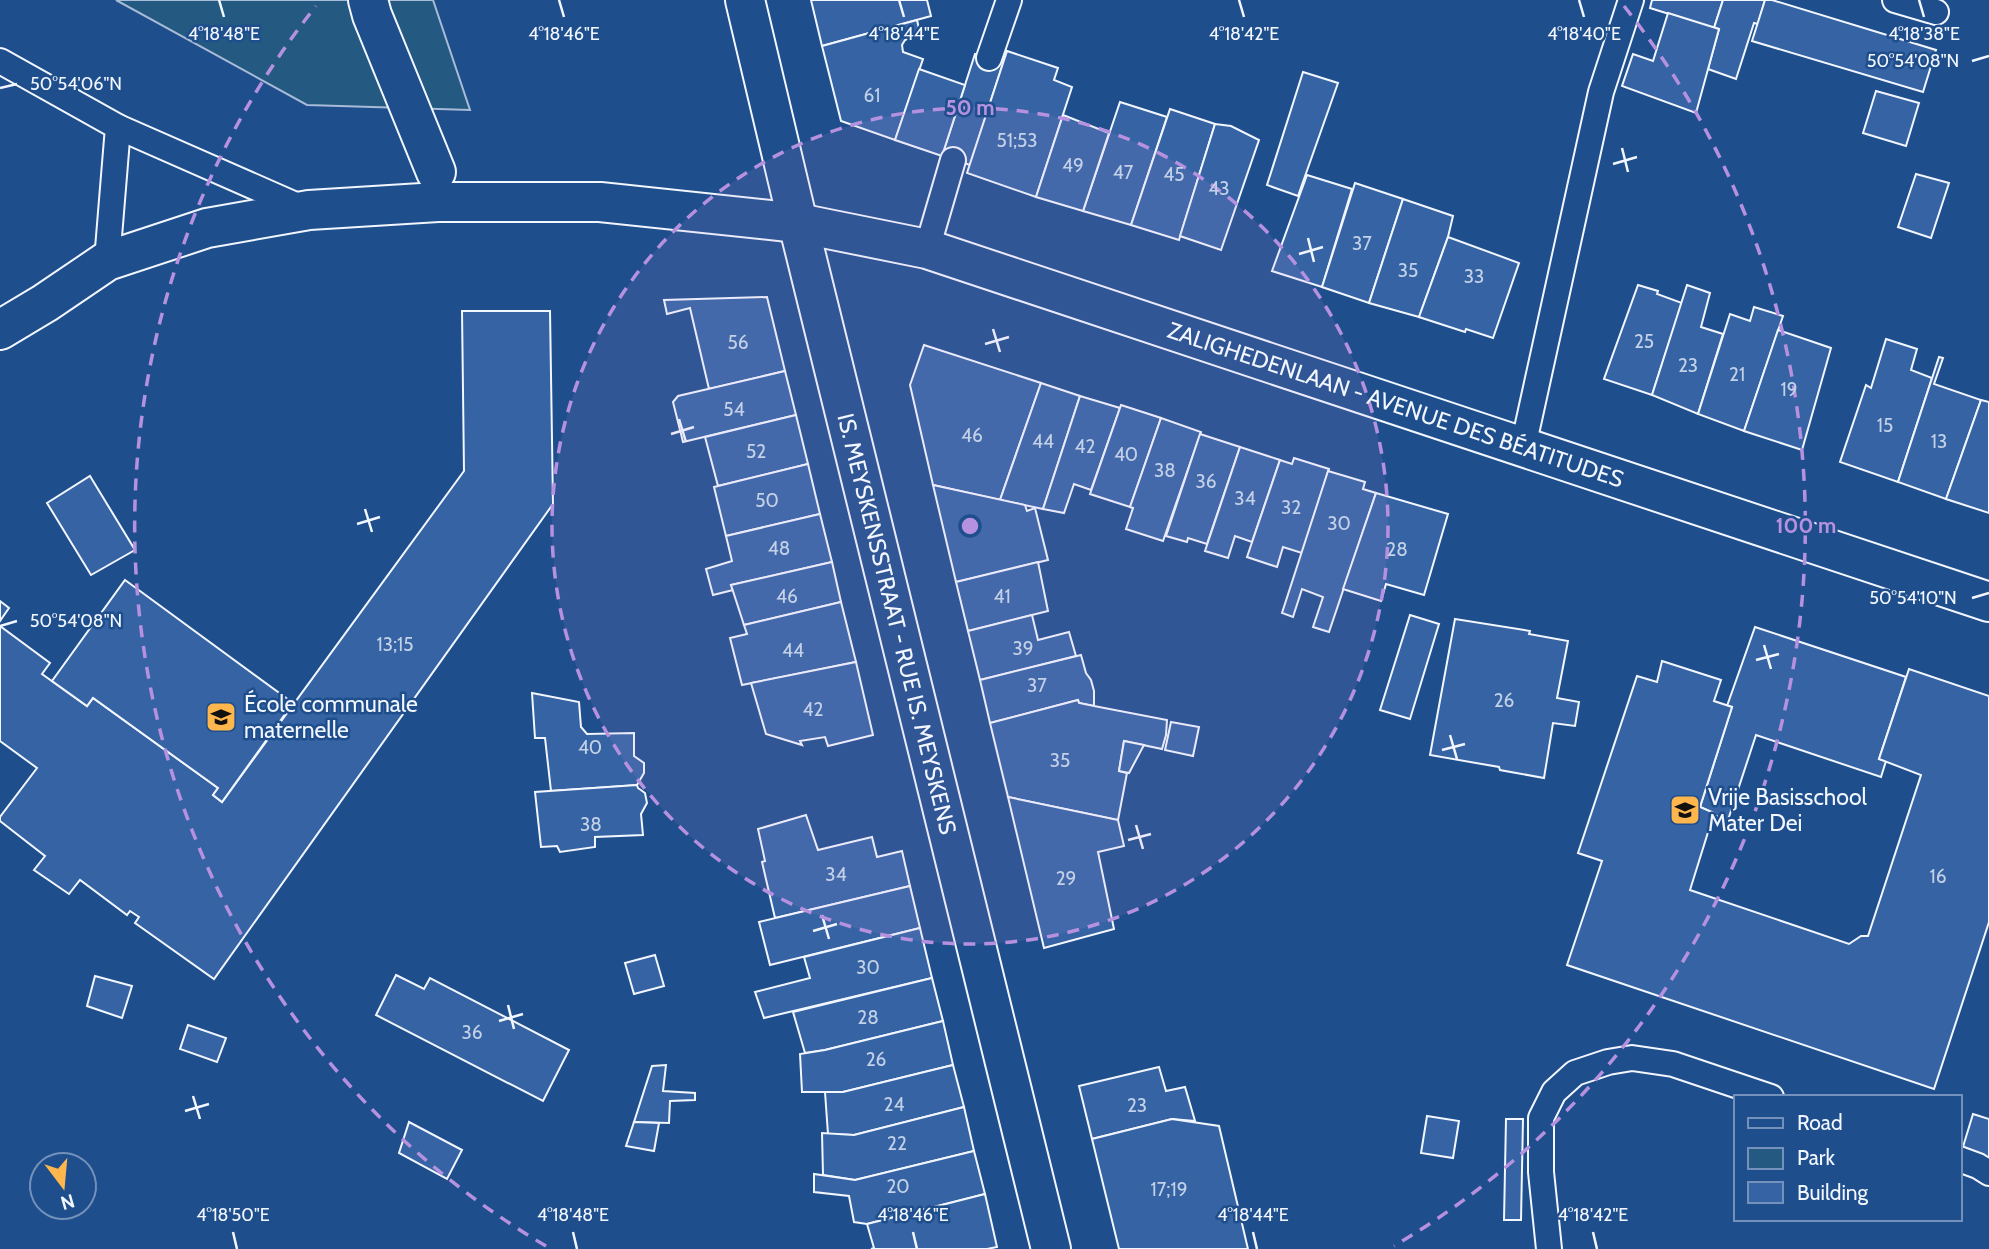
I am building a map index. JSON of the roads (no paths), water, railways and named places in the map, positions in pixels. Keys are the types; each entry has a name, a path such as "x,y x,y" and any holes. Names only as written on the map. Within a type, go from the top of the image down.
{"street":[{"path":"368,0 436,172"},
{"name":"IS. MEYSKENSSTRAAT - RUE IS. MEYSKENS","path":"745,0 797,223 1051,1249"},
{"name":"ZALIGHEDENLAAN - AVENUE DES BÉATITUDES","path":"0,330 107,261 207,228 309,210 438,202 600,202 797,223 927,249 1989,602"}],"lane":[{"path":"989,58 1009,0"},
{"path":"1523,447 1601,92 1631,0"},
{"path":"1895,0 1936,12"},
{"path":"0,61 118,127 309,210"},
{"path":"107,261 118,127"},
{"path":"927,249 953,160"},
{"path":"1549,1249 1541,1172 1541,1118 1554,1092 1576,1073 1608,1062 1632,1058 1673,1065 1765,1095"},
{"path":"1961,1160 1989,1173"}],"place":[{"name":"École communale maternelle","path":"221,717"},
{"name":"Vrije Basisschool Mater Dei","path":"1685,810"}]}
